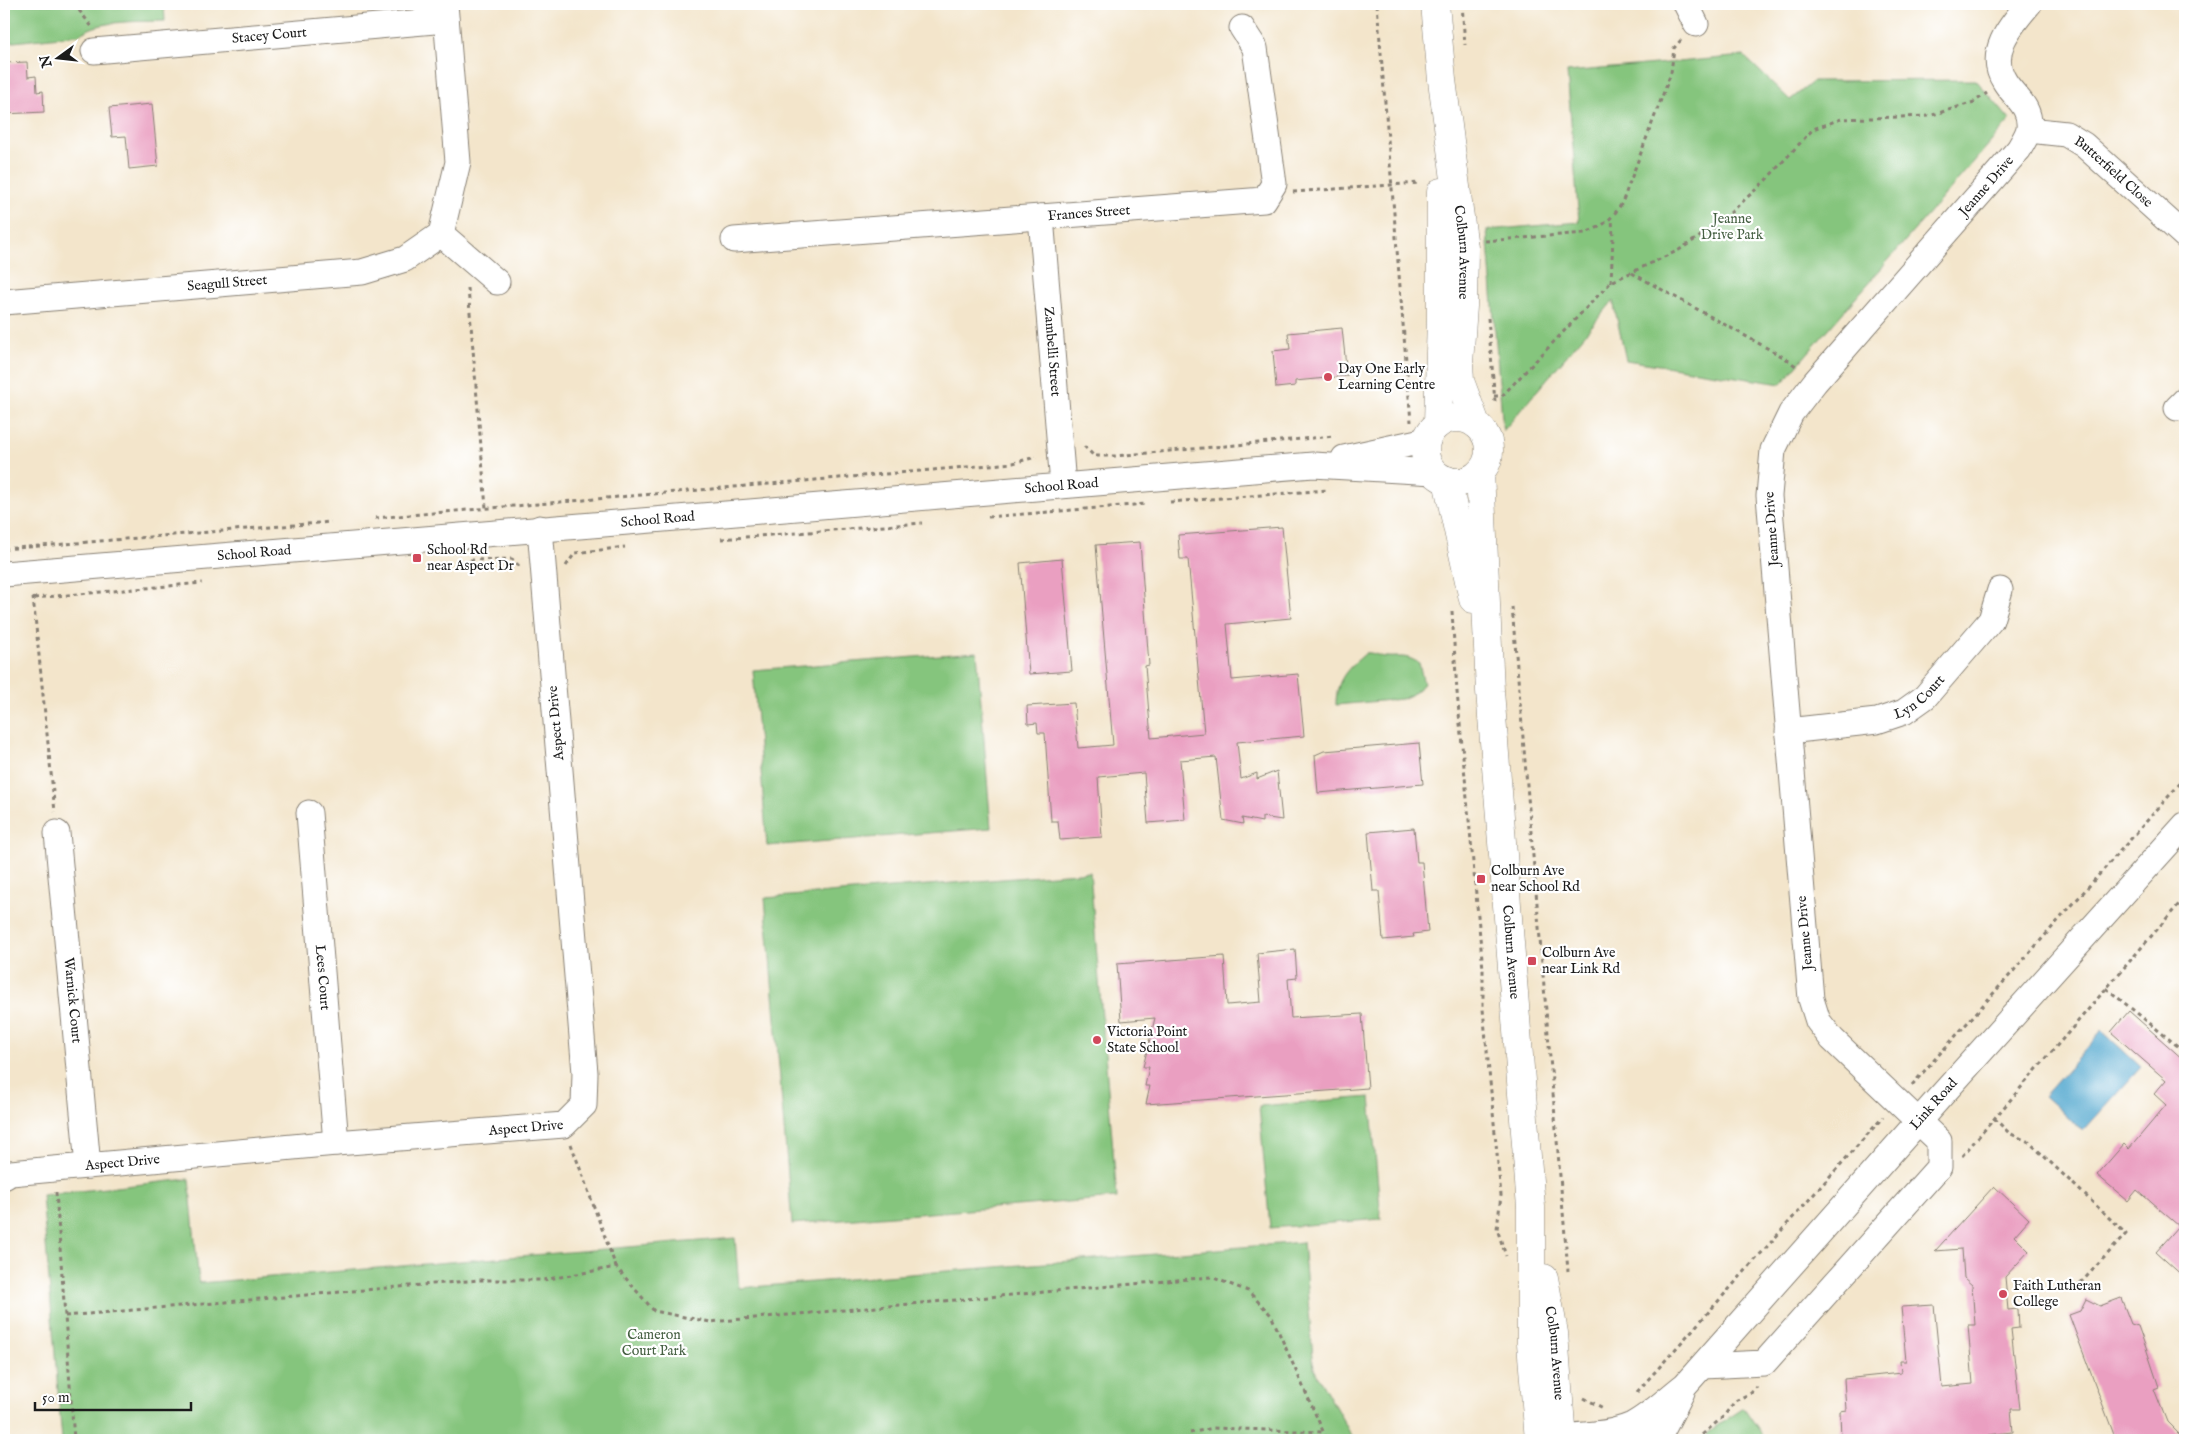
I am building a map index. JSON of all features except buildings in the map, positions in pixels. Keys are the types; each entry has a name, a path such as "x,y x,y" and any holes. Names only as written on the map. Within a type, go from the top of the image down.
{"main road":[{"name":"Colburn Avenue","path":"1435,4 1442,80 1464,248 1463,306 1458,363 1460,381 1489,419 1483,432 1488,442 1489,453 1486,463 1490,469 1488,666 1531,1207 1531,1343 1550,1439"},
{"name":"Colburn Avenue","path":"1442,80 1440,182 1442,307 1424,432 1427,457 1441,476 1488,666"},
{"path":"1424,432 1447,420 1457,418 1489,419"},
{"path":"1441,476 1464,480 1490,469"}],"street":[{"path":"2029,4 2012,24 2000,44 1998,64 2004,81 2023,102 2028,115 2029,130"},
{"name":"Stacey Court","path":"94,51 446,12"},
{"path":"446,12 458,162 441,234 497,282"},
{"path":"1242,28 1255,48 1274,184 1264,200"},
{"name":"Butterfield Close","path":"2029,130 2066,134 2084,145 2185,236"},
{"name":"Jeanne Drive","path":"1703,1366 1764,1363 1939,1167 1939,1141 1832,1040 1818,1021 1811,999 1769,496 1773,450 1791,413 1815,382 2019,149 2029,130"},
{"name":"Frances Street","path":"734,240 1264,200"},
{"name":"Zambelli Street","path":"1041,217 1063,485"},
{"name":"Seagull Street","path":"4,302 362,272 405,259 441,234"},
{"name":"School Road","path":"1313,466 1424,432"},
{"name":"School Road","path":"4,574 488,532 1313,466 1441,476"},
{"name":"Aspect Drive","path":"4,1177 11,1173 54,1169 336,1143 564,1125 584,1106 585,1073 540,528"},
{"name":"Lyn Court","path":"1788,731 1877,722 1904,712 1925,697 1991,620 2000,590"},
{"name":"Lees Court","path":"309,813 336,1143"},
{"name":"Link Road","path":"1550,1439 1630,1425 1641,1419 1685,1385 1918,1121 2185,825"},
{"name":"Warnick Court","path":"57,833 88,1166"},
{"name":"Link Road","path":"1656,1438 1685,1385"}],"path":[{"path":"74,4 98,35 94,51"},
{"path":"1376,4 1411,421 1424,432"},
{"path":"1462,4 1466,53"},
{"path":"1464,248 1482,241 1585,233 1597,229 1612,219 1622,203 1667,82 1674,48 1691,14"},
{"path":"1494,397 1502,396 1611,282 1679,250 1716,226 1765,180 1813,129 1841,119 1929,116 1974,102 2004,81"},
{"path":"1264,200 1292,192 1440,182"},
{"path":"1611,282 1614,236 1612,219"},
{"path":"466,255 488,532"},
{"path":"1632,273 1785,358 1815,382"},
{"path":"1487,310 1494,397 1489,419 1490,469"},
{"path":"1460,381 1493,378"},
{"path":"1080,453 1085,447 1094,456 1115,456 1341,436"},
{"path":"372,518 1013,463 1036,457"},
{"path":"1167,502 1332,490"},
{"path":"983,518 1148,504"},
{"path":"4,549 335,521"},
{"path":"714,540 927,522"},
{"path":"564,569 575,553 632,547"},
{"path":"461,561 512,559 522,569"},
{"path":"57,833 34,598 207,582"},
{"path":"1512,602 1569,1274"},
{"path":"1451,605 1501,1195 1497,1229 1507,1260"},
{"path":"1635,1395 2185,778"},
{"path":"2106,988 2185,1052"},
{"path":"1994,1118 2009,1133 2029,1142 2126,1234 2076,1288"},
{"path":"564,1125 616,1267 654,1311 710,1322 1211,1277 1248,1291 1271,1315 1327,1440"},
{"path":"54,1169 74,1440"},
{"path":"65,1316 479,1280 543,1280 616,1267"},
{"path":"1580,1394 1586,1400 1605,1409 1611,1409"},
{"path":"1190,1433 1213,1428 1323,1432"}],"green space":[{"path":"4,4 164,4 165,21 108,24 97,26 79,35 4,43"},
{"name":"Jeanne Drive Park","path":"1744,56 1790,100 1814,81 1976,80 2010,120 1781,384 1626,360 1613,301 1503,431 1487,230 1579,222 1567,72"},
{"path":"977,652 991,828 767,846 753,670"},
{"path":"1366,653 1384,657 1406,657 1414,660 1419,663 1424,684 1411,695 1402,699 1336,705 1340,681 1353,664"},
{"path":"1090,872 1117,1198 792,1224 765,898"},
{"path":"1370,1097 1381,1219 1270,1228 1259,1106"},
{"name":"Cameron Court Park","path":"189,1179 199,1283 735,1238 739,1288 1303,1242 1314,1369 1354,1440 62,1440 42,1195"},
{"path":"1744,1408 1766,1440 1702,1440 1712,1429"}],"water":[{"path":"2102,1031 2141,1067 2083,1131 2044,1096"}],"place":[{"name":"Day One Early Learning Centre","path":"1328,377"},
{"name":"School Rd near Aspect Dr","path":"417,558"},
{"name":"Colburn Ave near School Rd","path":"1481,879"},
{"name":"Colburn Ave near Link Rd","path":"1532,961"},
{"name":"Victoria Point State School","path":"1097,1040"},
{"name":"Faith Lutheran College","path":"2003,1294"}]}
